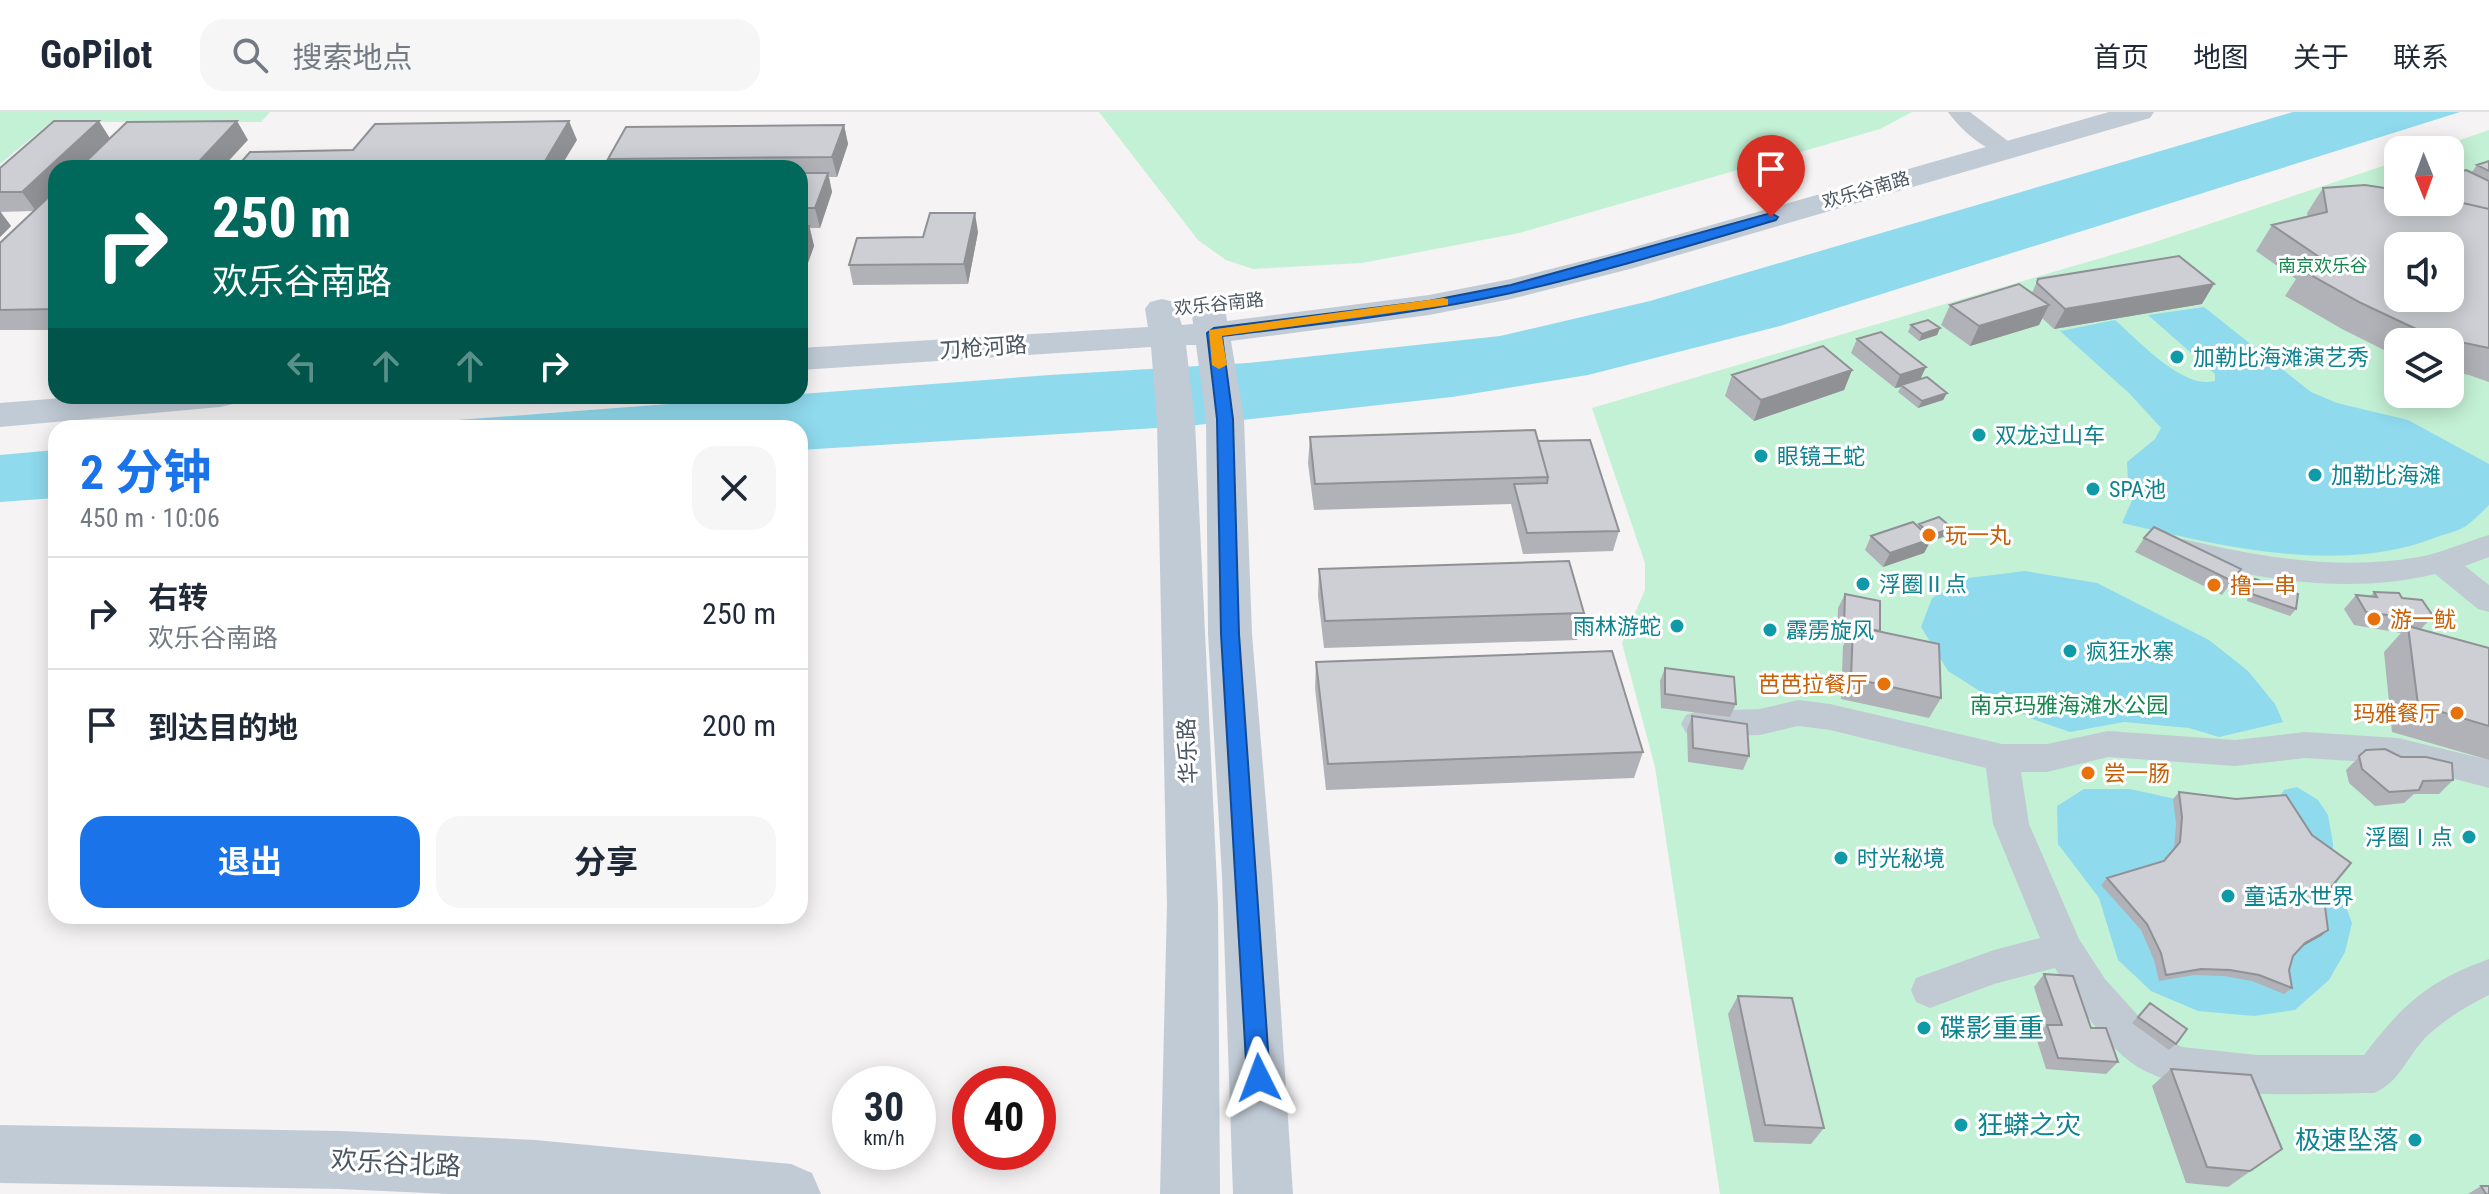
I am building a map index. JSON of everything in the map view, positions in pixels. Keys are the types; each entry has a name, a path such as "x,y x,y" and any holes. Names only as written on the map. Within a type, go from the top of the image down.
{"street":[{"path":"1958,112 1995,142"},
{"name":"欢乐谷南路","path":"1167,337 1429,305 1511,289 1618,262 1995,142 2069,112"},
{"name":"欢乐谷南路","path":"1995,142 2140,112"},
{"name":"刀枪河路","path":"808,332 1167,337"},
{"path":"1214,333 1225,419 1230,634 1247,876 1263,1194"},
{"name":"刀枪河路","path":"808,358 978,334"},
{"name":"华乐路","path":"1167,337 1176,422 1194,902 1195,1053 1190,1194"},
{"path":"0,389 48,385"},
{"path":"0,415 127,404"},
{"path":"2177,547 2223,560 2286,569 2366,572 2442,564 2489,545"},
{"path":"2442,564 2489,601"},
{"path":"1698,724 1760,722 1798,713 1889,729 2002,758 2047,758 2108,744 2235,753 2305,745 2398,751 2489,774"},
{"path":"2002,758 2011,824 2064,949 2091,991 2138,1044 2177,1066 2257,1074 2374,1074 2409,1027 2440,1000 2489,976"},
{"path":"1930,990 1994,967 2064,949"},
{"name":"欢乐谷北路","path":"0,1154 340,1160 505,1168 791,1194"}],"green space":[{"path":"0,112 270,112 261,122 51,122 0,164"},
{"path":"1099,112 1912,112 1880,129 1519,233 1362,263 1253,269 1226,260 1198,240"},
{"name":"南京玛雅海滩水公园","path":"2489,130 2489,1194 1720,1194 1655,767 1622,643 1645,590 1645,563 1592,408 2152,243 2384,166 2384,216 2464,216 2464,139"}],"water":[{"path":"2293,112 2460,112 1780,326 1588,375 1452,397 1188,426 808,450 808,420 459,420 669,404 808,404 808,393 1248,363 1500,336 1650,301"},
{"path":"2204,307 2311,392 2337,403 2408,420 2489,464 2489,505 2456,531 2399,549 2320,556 2240,548 2122,523 2134,496 2128,481 2127,462 2155,439 2161,428 2130,394 2060,331 2115,320 2176,371 2202,382 2215,381 2215,374 2148,315"},
{"path":"48,451 48,499 0,502 0,455"},
{"path":"2025,571 2097,583 2209,640 2248,671 2275,704 2283,722 2219,737 2189,728 2124,722 2070,732 2035,720 1989,697 1948,671 1921,627 1932,598 1968,578"},
{"path":"2297,787 2318,800 2328,815 2333,843 2333,871 2352,923 2345,952 2329,980 2295,1010 2254,1016 2198,1011 2151,991 2118,960 2099,898 2058,844 2057,806 2084,789 2130,789 2208,806 2273,807 2284,790"}],"building":[{"path":"54,121 99,121 57,160 48,160 48,168 22,192 0,192 0,168"},
{"path":"237,121 200,160 87,160 127,122"},
{"path":"569,121 546,160 243,160 250,152 353,150 375,124"},
{"path":"844,125 832,157 608,159 626,127"},
{"path":"2489,161 2489,171 2477,165"},
{"path":"2464,171 2489,181 2489,209 2464,203"},
{"path":"808,173 828,173 815,208 808,208"},
{"path":"2365,185 2384,188 2384,216 2464,216 2464,203 2489,209 2489,348 2464,343 2464,328 2414,328 2302,270 2328,263 2272,225 2327,212 2323,188"},
{"path":"48,198 48,309 0,310 0,243"},
{"path":"930,213 975,213 964,264 849,265 857,238 923,237"},
{"path":"2179,256 2214,284 2065,309 2037,283 2038,279"},
{"path":"2019,284 2049,305 1979,326 1950,305"},
{"path":"1928,320 1940,328 1922,334 1911,325"},
{"path":"1881,332 1926,367 1900,375 1857,339"},
{"path":"1823,346 1852,370 1761,400 1732,375"},
{"path":"1927,377 1947,393 1922,401 1901,385"},
{"path":"1535,430 1548,477 1315,484 1310,437"},
{"path":"1590,440 1619,531 1527,533 1514,484 1547,483 1538,441"},
{"path":"1939,517 1952,528 1932,535 1919,524"},
{"path":"1913,522 1931,539 1890,553 1871,536"},
{"path":"2154,527 2241,569 2232,581 2144,538"},
{"path":"1569,561 1584,613 1325,621 1319,569"},
{"path":"2255,579 2298,594 2296,609 2252,594"},
{"path":"2374,592 2399,593 2402,598 2422,600 2433,616 2413,615 2415,619 2366,612 2356,595 2377,597"},
{"path":"1845,594 1880,601 1880,631 1844,626"},
{"path":"1853,626 1939,644 1941,698 1851,678"},
{"path":"2408,626 2489,648 2489,726 2418,705"},
{"path":"1612,651 1643,752 1328,764 1316,662"},
{"path":"1665,668 1734,677 1736,704 1665,694"},
{"path":"1692,716 1747,724 1749,756 1693,748"},
{"path":"2385,749 2401,757 2426,757 2452,763 2453,780 2423,781 2419,790 2389,792 2362,769 2359,756 2366,750"},
{"path":"2179,792 2236,799 2286,795 2312,835 2351,863 2328,891 2325,906 2328,930 2305,943 2293,956 2289,970 2292,988 2259,975 2230,970 2201,969 2166,975 2161,953 2147,924 2107,878 2164,861 2180,842 2182,817"},
{"path":"2044,974 2073,976 2091,1028 2106,1028 2118,1062 2058,1058 2047,1025 2062,1025"},
{"path":"1738,996 1792,998 1824,1128 1765,1125"},
{"path":"2150,1003 2187,1029 2176,1044 2138,1017"},
{"path":"2171,1069 2251,1075 2282,1149 2250,1171 2207,1167"},
{"path":"2481,1186 2489,1186 2489,1194 2486,1194"}],"slow traffic":[{"path":"1219,365 1214,333 1443,302"}],"place":[{"name":"加勒比海滩演艺秀","path":"2177,357"},
{"name":"双龙过山车","path":"1979,435"},
{"name":"眼镜王蛇","path":"1761,456"},
{"name":"加勒比海滩","path":"2315,475"},
{"name":"SPA池","path":"2093,489"},
{"name":"玩一丸","path":"1929,535"},
{"name":"浮圈Ⅱ点","path":"1863,584"},
{"name":"撸一串","path":"2214,585"},
{"name":"游一鱿","path":"2374,619"},
{"name":"雨林游蛇","path":"1677,626"},
{"name":"霹雳旋风","path":"1770,630"},
{"name":"疯狂水寨","path":"2070,651"},
{"name":"芭芭拉餐厅","path":"1884,684"},
{"name":"玛雅餐厅","path":"2457,713"},
{"name":"尝一肠","path":"2088,773"},
{"name":"浮圈Ⅰ点","path":"2469,837"},
{"name":"时光秘境","path":"1841,858"},
{"name":"童话水世界","path":"2228,896"},
{"name":"碟影重重","path":"1924,1028"},
{"name":"狂蟒之灾","path":"1961,1125"},
{"name":"极速坠落","path":"2415,1140"}],"route":[{"path":"1259,1078 1230,634 1225,419 1214,333 1429,305 1511,289 1618,262 1771,217"}],"park label":[{"name":"南京欢乐谷","path":"2323,266"}]}
